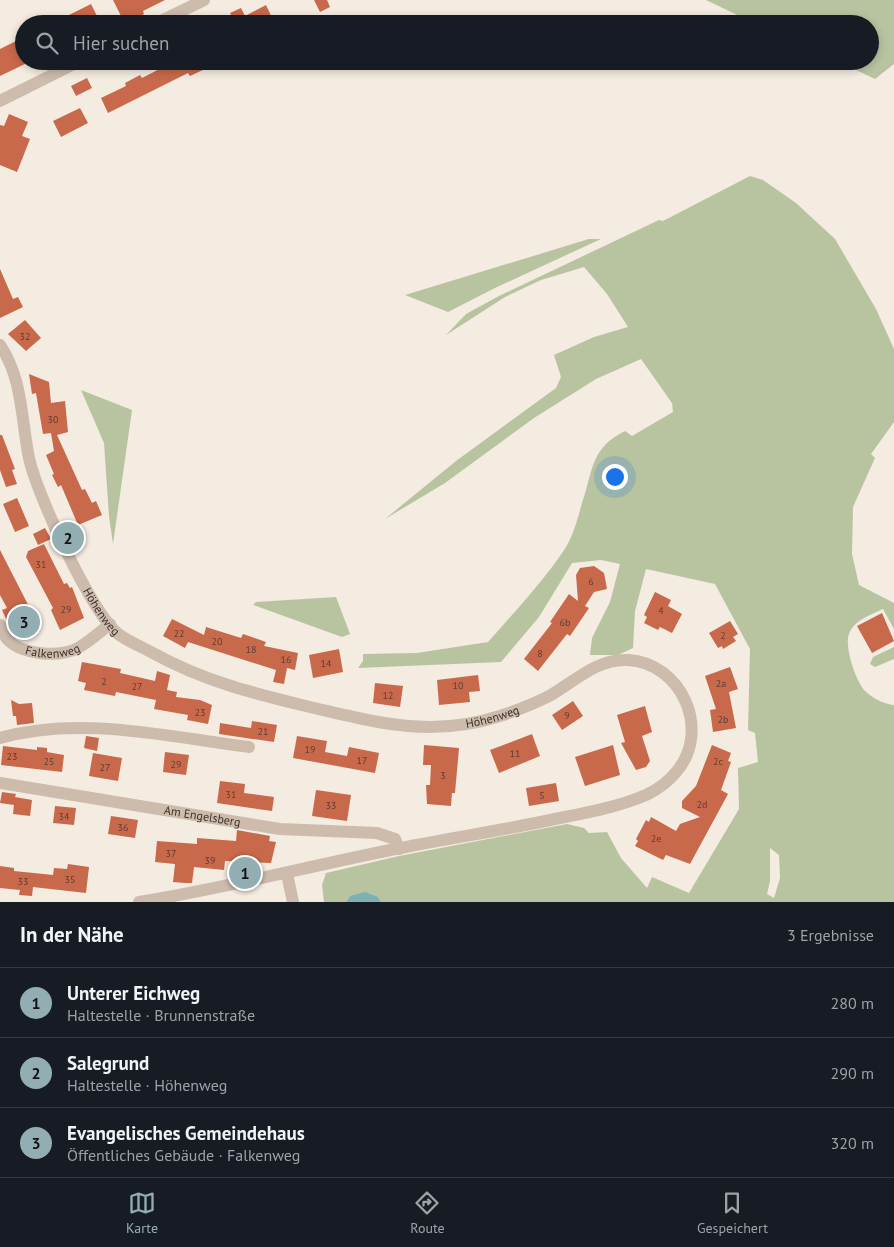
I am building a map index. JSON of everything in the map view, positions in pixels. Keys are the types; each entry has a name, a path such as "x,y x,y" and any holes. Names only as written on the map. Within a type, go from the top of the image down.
{"street":[{"path":"173,15 204,0"},
{"path":"0,101 62,70"},
{"name":"Höhenweg","path":"1,348 13,367 17,380 30,464 37,484 72,562 110,624 125,638 185,670 233,688 361,719 402,726 447,727 496,718 526,707 554,693 584,672 614,661 636,661 655,667 671,678 684,696 692,720 691,747 685,760 663,785 648,794 576,815 400,849 210,891 139,902"},
{"name":"Falkenweg","path":"0,625 8,640 17,645 30,650 54,654 78,648 110,624"},
{"path":"0,738 63,729 102,728 249,746"},
{"name":"Am Engelsberg","path":"0,783 280,829 377,833 395,839 400,849"},
{"path":"287,874 293,902"}],"green space":[{"path":"706,0 894,0 894,64 875,79 856,70 879,70 879,15 737,15"},
{"path":"750,176 763,180 796,203 835,239 876,309 894,349 894,422 871,454 875,458 853,507 852,554 859,585 894,603 894,629 883,609 863,618 851,629 848,647 852,664 862,687 876,699 894,705 894,902 381,902 378,897 350,896 346,902 324,902 322,885 326,873 399,856 567,824 584,828 589,833 607,832 621,858 647,888 652,877 689,893 739,809 738,768 758,762 755,733 748,730 750,649 715,584 646,569 635,611 633,648 618,655 590,655 592,638 610,602 620,564 601,560 572,563 539,617 501,662 358,668 363,661 363,654 417,653 488,642 539,584 566,547 575,525 594,462 605,445 625,431 632,436 673,412 672,403 641,359 596,379 534,418 445,483 385,519 456,461 556,388 561,377 554,355 594,337 628,327 607,294 584,267 541,280 505,297 446,335 466,314 499,296 659,220 663,221","holes":["770,848 779,855 780,878 774,898 767,894 770,881"]},
{"path":"589,239 601,239 448,312 405,295"},
{"path":"81,390 132,410 113,544 104,443"},
{"path":"336,597 350,634 342,637 253,605 256,602"},
{"path":"894,647 894,659 875,667 870,664 873,657"}],"water":[{"path":"365,892 378,897 381,902 346,902 350,896"}],"building":[{"path":"113,0 165,0 143,11 144,14 142,15 120,15"},
{"path":"314,0 327,0 330,7 320,12"},
{"path":"91,4 96,15 69,15"},
{"path":"266,5 271,15 247,15"},
{"path":"241,8 244,15 231,15 230,13"},
{"path":"15,42 15,69 0,76 0,49"},
{"path":"158,70 203,70 190,76 188,73 108,113 101,98 126,86 125,83 140,75 142,78"},
{"path":"87,78 92,88 76,96 71,86"},
{"path":"80,108 88,123 61,137 53,121"},
{"path":"9,114 28,122 22,136 30,139 17,172 0,165 0,125 4,126"},
{"path":"0,269 13,299 18,297 23,307 0,318"},
{"path":"25,320 41,338 26,351 8,334"},
{"path":"29,374 49,382 51,403 65,401 68,432 57,435 82,490 85,489 92,503 96,501 102,515 78,525 61,485 58,487 46,455 54,451 51,433 43,434 36,393 32,394"},
{"path":"0,435 2,435 15,469 12,470 17,484 6,487 0,470"},
{"path":"17,498 29,526 15,532 3,504"},
{"path":"45,528 51,539 38,545 33,534"},
{"path":"44,544 64,584 67,583 70,588 72,587 84,618 60,630 51,610 53,608 26,557 28,551"},
{"path":"0,550 39,626 20,635 13,621 8,623 2,610 7,608 0,595"},
{"path":"594,566 604,573 607,589 594,592 585,606 589,608 570,636 567,634 538,671 524,659 552,623 550,622 569,594 578,601 576,575 580,568"},
{"path":"655,592 671,600 668,606 682,614 672,633 660,627 658,630 644,623 647,617 644,615"},
{"path":"882,613 894,641 872,653 857,626"},
{"path":"172,619 204,635 206,627 241,638 243,634 266,642 264,646 298,653 295,670 287,668 284,684 273,682 276,670 188,642 185,648 163,636"},
{"path":"730,621 738,634 733,637 736,641 723,649 722,646 718,648 709,633"},
{"path":"339,649 343,672 313,678 309,655"},
{"path":"82,662 121,669 120,673 155,681 157,671 170,675 167,690 177,692 176,697 200,700 212,705 208,724 187,720 188,715 154,709 156,700 116,692 115,696 84,690 86,683 78,681"},
{"path":"730,667 738,689 729,692 736,728 713,732 710,710 716,709 705,676"},
{"path":"478,675 480,691 469,692 470,702 439,705 437,680"},
{"path":"375,683 403,686 400,707 373,703"},
{"path":"11,700 19,704 32,703 34,723 17,725 16,716 13,716"},
{"path":"573,701 583,716 562,730 552,715"},
{"path":"645,706 652,732 642,736 650,761 646,767 636,770 621,743 625,742 617,715"},
{"path":"252,721 277,725 274,742 219,734 220,723 251,728"},
{"path":"532,734 540,756 499,773 490,750"},
{"path":"86,736 99,738 97,751 84,748"},
{"path":"297,736 327,741 325,752 347,756 349,747 379,753 375,773 293,758"},
{"path":"424,745 459,748 455,793 452,793 451,806 427,804 426,785 430,785 431,765 423,765"},
{"path":"613,745 620,775 585,786 575,757"},
{"path":"712,745 731,753 728,761 731,762 721,790 728,794 690,864 666,855 663,860 635,846 638,841 636,839 646,820 649,822 651,817 676,831 680,824 700,817 682,808 682,801 696,786"},
{"path":"3,746 37,750 37,747 47,748 47,752 64,755 62,772 1,765"},
{"path":"165,752 189,755 186,775 163,772"},
{"path":"93,753 122,758 118,781 89,776"},
{"path":"220,781 245,784 244,793 274,797 272,811 217,803"},
{"path":"556,783 559,801 529,806 526,788"},
{"path":"316,790 351,795 347,821 312,816"},
{"path":"2,792 16,794 15,797 32,800 30,816 13,814 14,805 0,803"},
{"path":"55,806 76,808 74,825 53,823"},
{"path":"111,816 138,820 135,838 108,834"},
{"path":"237,830 270,836 269,841 276,842 271,863 225,861 224,870 194,867 192,883 185,883 173,882 175,864 155,862 157,841 197,844 197,838 236,841"},
{"path":"68,864 89,867 86,893 33,887 32,896 19,895 20,890 0,888 0,866 14,868 14,871 53,875 54,868 67,869"}],"place":[{"name":"Salegrund","path":"68,538"},
{"name":"Evangelisches Gemeindehaus","path":"24,622"},
{"name":"Unterer Eichweg","path":"245,873"}]}
